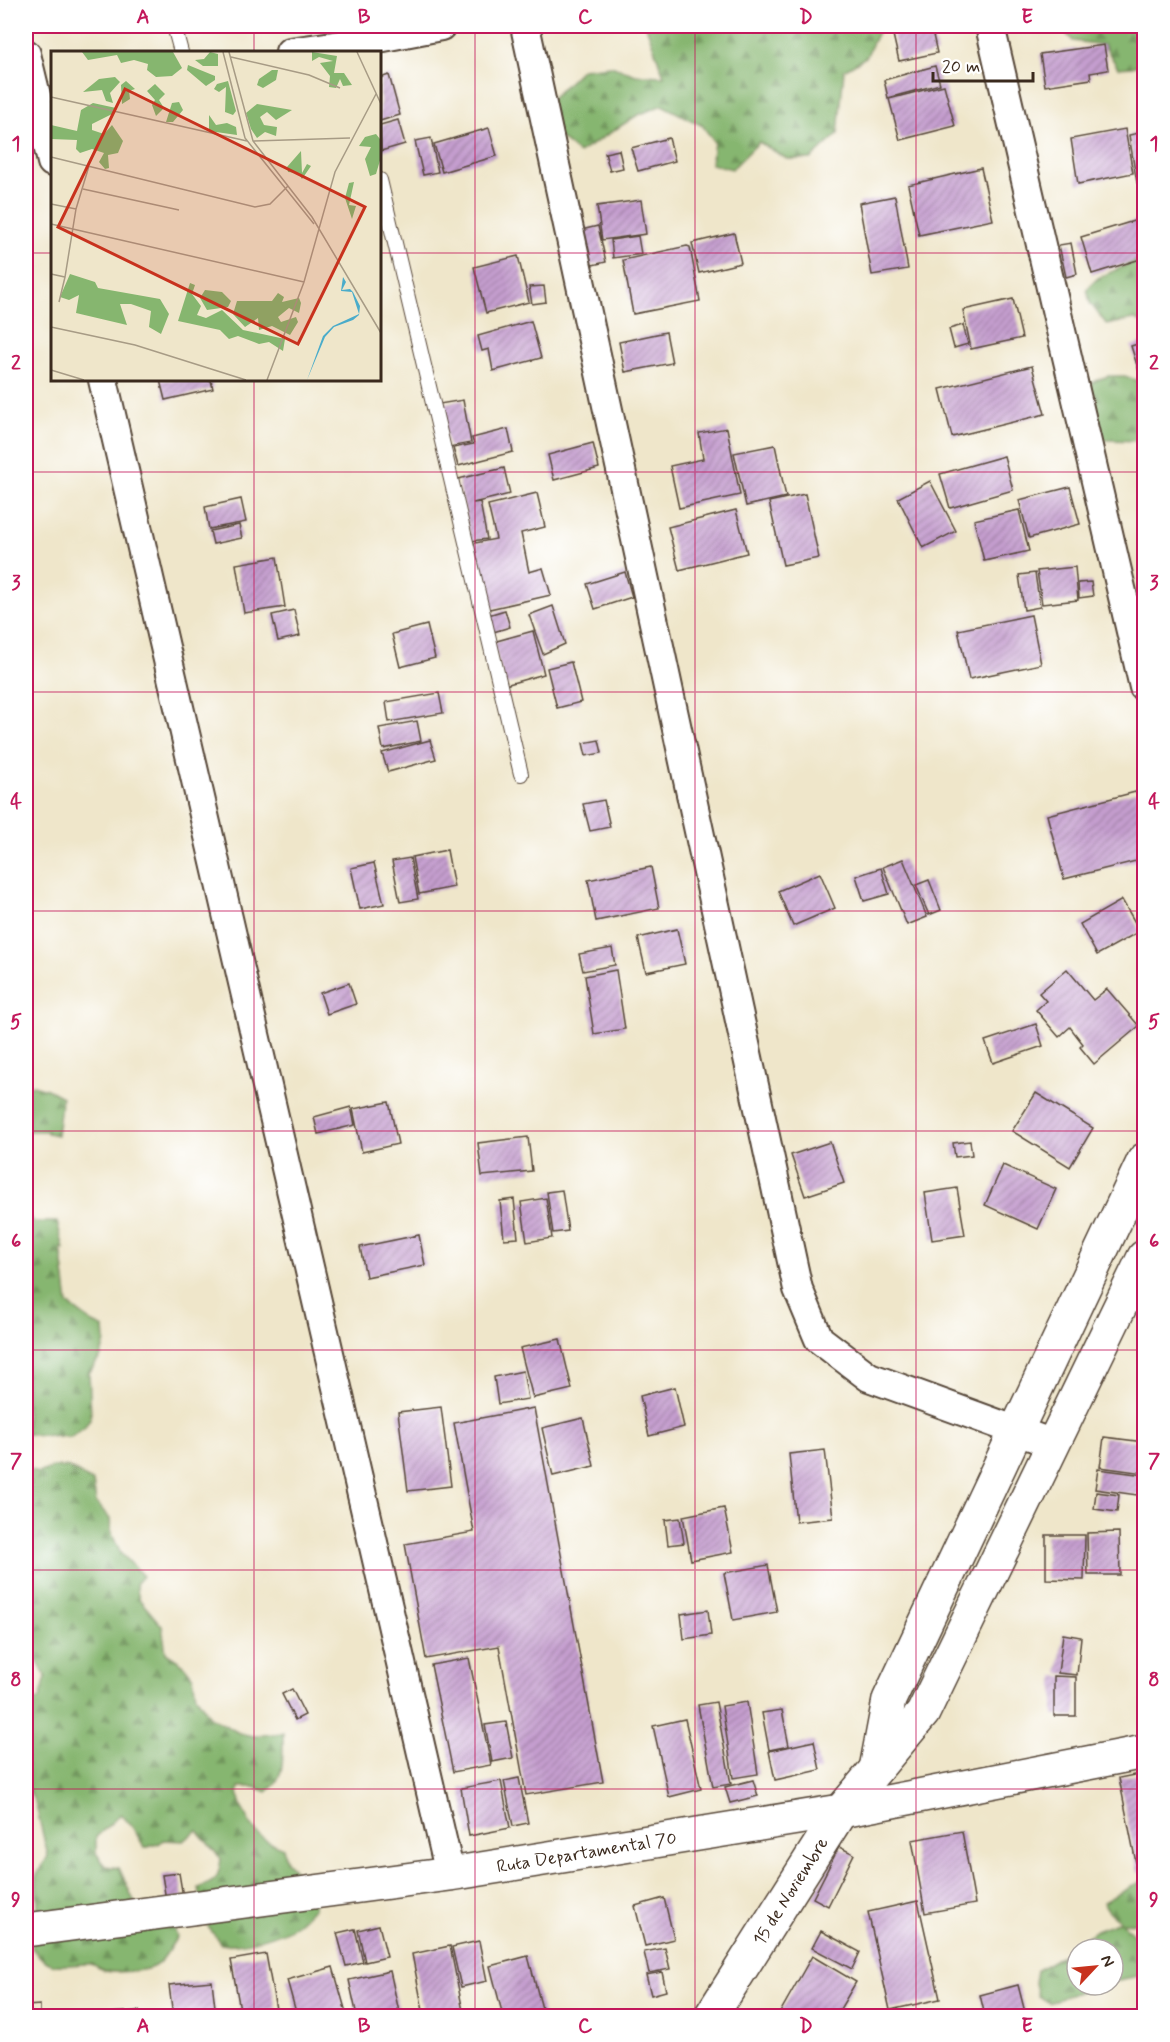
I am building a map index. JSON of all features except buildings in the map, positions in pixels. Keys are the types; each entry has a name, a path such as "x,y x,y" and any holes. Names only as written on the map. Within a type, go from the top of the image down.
{"street":[{"path":"304,51 348,48 441,26"},
{"path":"525,26 798,1289 819,1339 869,1377 1053,1444"},
{"path":"990,26 1144,687"},
{"path":"26,54 51,158"},
{"path":"103,381 450,1874"},
{"path":"876,1770 889,1700 1144,1160"},
{"name":"15 de Noviembre","path":"711,2016 841,1811 923,1713 1144,1257"},
{"name":"Ruta Departamental 70","path":"26,1930 450,1874 841,1811 1144,1752"}],"lane":[{"path":"174,26 181,51"},
{"path":"381,184 521,774"}],"green space":[{"path":"646,26 873,26 880,28 866,57 844,70 838,134 811,159 787,159 759,142 732,169 711,164 714,142 703,126 662,105 636,116 579,153 557,135 544,106 582,69 611,66 636,75 664,76"},
{"path":"1067,26 1144,26 1144,63 1118,68 1104,45 1073,41 1064,31"},
{"path":"1144,250 1144,324 1134,319 1107,325 1090,303 1087,289 1098,278 1136,261"},
{"path":"1108,376 1125,376 1144,383 1144,441 1104,440 1092,432 1086,390 1095,381"},
{"path":"33,1085 62,1097 57,1135 47,1133 47,1131 26,1131 26,1087"},
{"path":"26,1212 34,1222 57,1222 64,1249 61,1247 68,1304 93,1323 104,1328 105,1341 101,1356 89,1373 91,1417 84,1428 71,1437 26,1434"},
{"path":"54,1467 68,1467 93,1482 96,1502 110,1519 111,1532 120,1552 143,1576 136,1584 139,1599 162,1626 166,1653 183,1664 193,1677 196,1696 210,1717 239,1733 252,1736 283,1733 281,1772 273,1786 267,1792 254,1787 239,1787 238,1793 245,1813 257,1833 283,1848 286,1861 307,1883 314,1908 289,1929 260,1940 239,1944 221,1944 206,1924 199,1888 216,1878 221,1859 197,1830 184,1841 163,1840 145,1848 121,1814 96,1837 96,1853 105,1866 119,1868 138,1910 169,1913 177,1937 159,1963 150,1968 133,1971 112,1972 91,1964 52,1964 39,1956 32,1948 39,1920 36,1877 48,1856 35,1802 26,1786 26,1703 40,1699 46,1677 26,1641 26,1474 31,1470 38,1473"},
{"path":"1144,1880 1144,1919 1135,1923 1122,1922 1144,1946 1144,1975 1125,1979 1125,1937 1087,1937 1096,1930 1120,1921 1110,1913 1103,1902"},
{"path":"1065,1953 1065,1997 1049,2003 1038,1996 1035,1983 1037,1970"}]}
